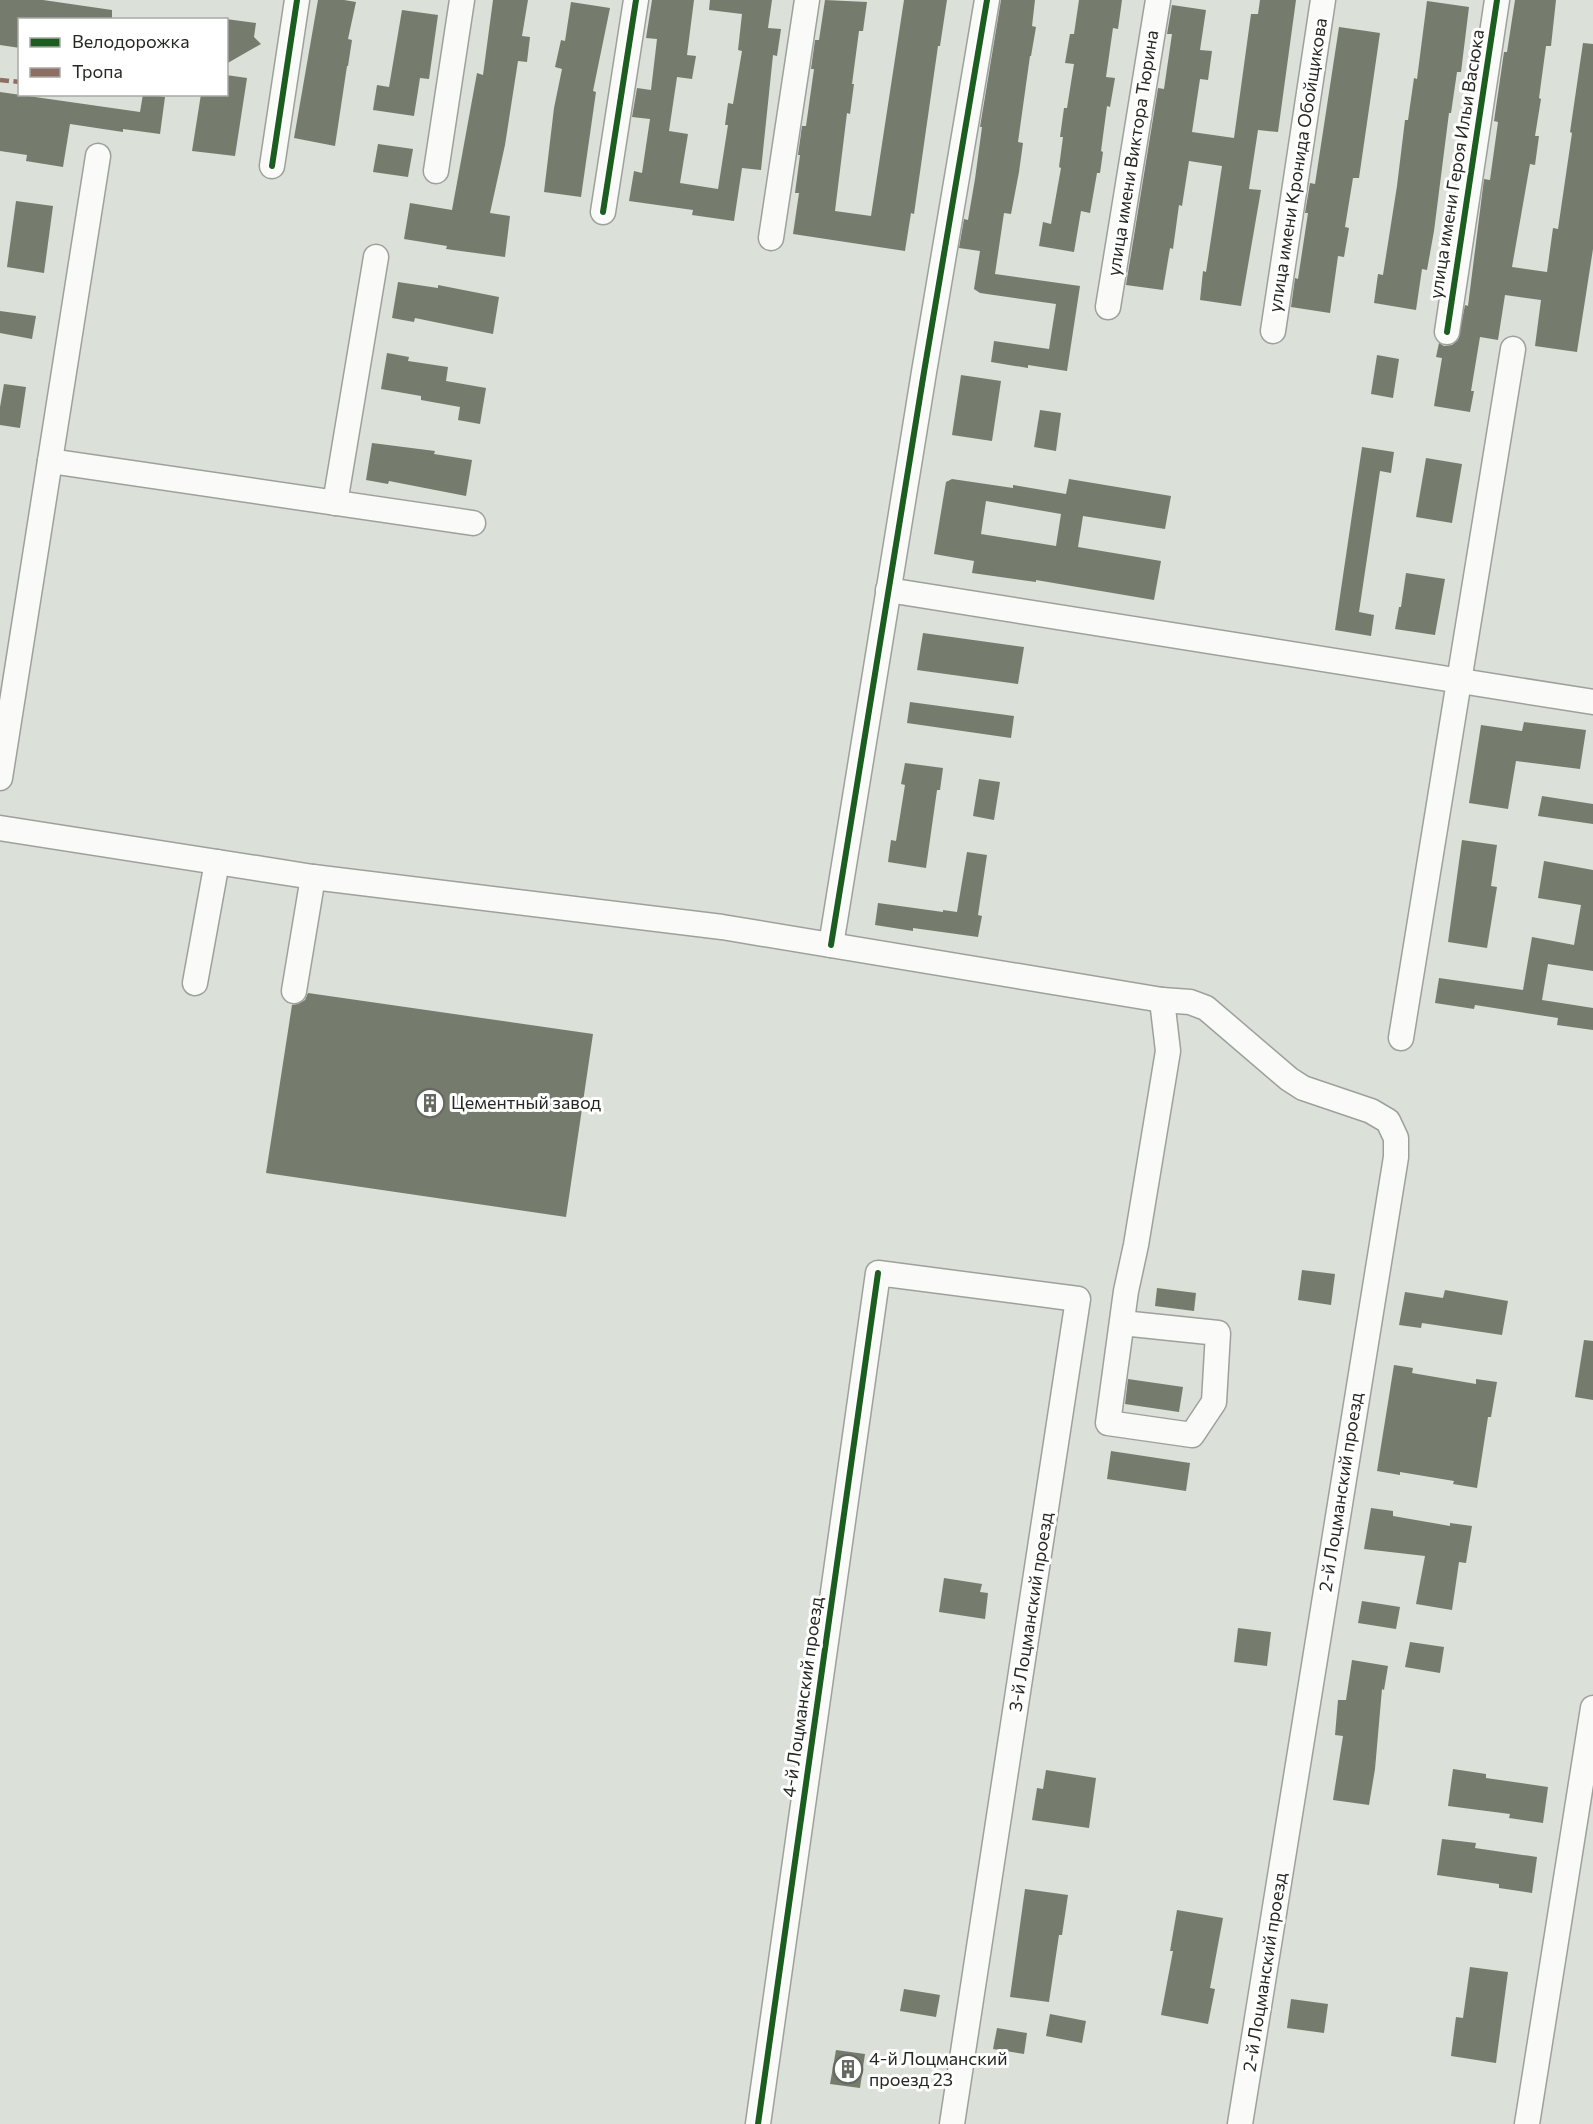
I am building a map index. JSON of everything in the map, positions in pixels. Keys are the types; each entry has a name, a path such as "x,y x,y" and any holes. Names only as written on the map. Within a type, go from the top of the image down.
{"street":[{"path":"272,166 297,0"},
{"path":"436,171 462,0"},
{"path":"603,212 636,0"},
{"path":"771,238 807,0"},
{"path":"831,945 987,0"},
{"name":"улица имени Виктора Тюрина","path":"1108,307 1158,0"},
{"name":"улица имени Кронида Обойщикова","path":"1273,331 1323,0"},
{"name":"улица имени Героя Ильи Васюка","path":"1447,332 1497,0"},
{"path":"0,778 98,156"},
{"path":"335,503 376,257"},
{"path":"1401,1038 1513,349"},
{"path":"50,461 473,523"},
{"path":"888,590 1593,702"},
{"name":"2-й Лоцманский проезд","path":"0,828 313,877 722,927 1162,1000 1199,1004 1303,1088 1388,1120 1396,1138 1396,1157 1240,2124"},
{"path":"195,983 217,862"},
{"path":"294,991 313,877"},
{"path":"1122,1323 1218,1333 1214,1402 1192,1435 1108,1423 1125,1291 1136,1245 1168,1051 1162,1000"},
{"name":"4-й Лоцманский проезд","path":"758,2124 878,1273"},
{"name":"3-й Лоцманский проезд","path":"878,1273 1078,1299 952,2124"},
{"path":"1527,2124 1593,1708"}],"building":[{"path":"0,0 43,0 112,10 112,18 18,18 18,48 0,45"},
{"path":"318,0 356,2 348,39 352,40 335,146 294,138"},
{"path":"493,0 528,0 522,36 530,37 527,62 518,61 505,145 490,213 510,216 505,257 446,249 447,246 404,239 410,203 452,210 477,73 483,75"},
{"path":"652,0 694,0 687,55 696,56 692,79 677,77 669,131 688,134 680,183 718,189 728,125 725,125 728,103 733,104 742,51 738,50 742,14 709,10 710,0 772,0 768,28 781,29 777,56 773,55 761,170 742,168 734,221 692,215 693,210 629,201 634,171 642,173 650,119 632,117 637,88 651,90 657,39 646,38"},
{"path":"825,0 867,2 863,31 859,31 850,114 847,113 835,211 871,216 904,0 947,0 940,46 938,46 914,214 911,213 905,251 793,234 799,193 795,193 800,155 798,155 802,126 806,126 814,69 811,69 815,40 819,40"},
{"path":"1001,0 1035,0 1032,26 1036,27 1018,142 1023,143 1019,172 1011,214 1004,213 995,274 1080,286 1067,371 991,362 994,341 1049,349 1056,304 980,293 974,289 980,251 959,248 964,219 968,220 975,179 982,127 980,127"},
{"path":"1079,0 1122,0 1118,29 1113,28 1106,77 1115,78 1110,107 1107,106 1100,173 1097,173 1090,213 1081,211 1074,252 1039,246 1043,222 1051,224 1061,168 1059,167 1063,137 1060,137 1074,64 1065,63 1070,34 1074,34"},
{"path":"1260,0 1296,0 1278,132 1258,130 1249,189 1261,190 1241,306 1200,300 1222,166 1189,161 1182,206 1179,205 1173,249 1170,248 1163,290 1126,285 1158,88 1164,89 1172,34 1167,34 1172,5 1206,10 1200,50 1212,51 1208,80 1200,79 1192,132 1234,138 1251,14 1258,14"},
{"path":"1515,0 1556,0 1551,46 1546,46 1539,98 1541,99 1535,136 1539,136 1535,165 1530,164 1512,267 1547,272 1553,228 1558,229 1583,43 1593,44 1593,249 1577,352 1535,346 1541,300 1505,295 1498,340 1480,337 1470,412 1434,406 1442,358 1436,357 1439,343 1444,346 1452,345 1458,340 1465,305 1468,306 1484,179 1490,180 1498,122 1494,121 1504,52 1507,52"},
{"path":"1427,1 1469,7 1461,72 1457,72 1451,113 1449,113 1434,231 1427,270 1422,269 1416,310 1374,303 1378,274 1383,275 1405,120 1408,120 1414,78 1417,79"},
{"path":"571,2 610,8 593,91 596,92 581,197 544,192 554,108 562,69 555,67 561,40 565,41"},
{"path":"402,10 438,15 429,79 420,78 414,116 373,110 377,85 389,87"},
{"path":"228,19 256,23 254,37 261,44 228,63"},
{"path":"1339,27 1380,33 1359,178 1353,178 1345,227 1349,228 1344,257 1338,256 1330,313 1291,307 1295,278 1298,279 1310,183 1315,184"},
{"path":"228,75 247,78 235,156 192,151 201,96 228,96"},
{"path":"0,92 140,112 143,96 165,97 160,134 123,129 123,132 70,124 63,167 26,161 27,155 0,151"},
{"path":"378,144 413,149 408,177 373,172"},
{"path":"16,201 53,206 44,273 7,267"},
{"path":"398,282 438,288 438,285 499,297 493,334 415,318 414,322 392,318"},
{"path":"0,311 36,316 32,339 0,333"},
{"path":"387,353 409,357 408,361 448,367 446,381 486,388 480,424 458,420 460,407 421,400 421,396 381,389"},
{"path":"1377,355 1399,359 1393,398 1371,394"},
{"path":"961,375 1001,381 992,441 952,435"},
{"path":"4,384 26,387 20,428 0,425"},
{"path":"1040,410 1061,413 1056,451 1034,447"},
{"path":"372,443 435,451 434,454 472,460 466,496 389,481 388,484 366,480"},
{"path":"1362,447 1394,452 1391,473 1380,471 1359,612 1374,615 1371,636 1335,630"},
{"path":"1426,458 1462,464 1452,523 1416,517"},
{"path":"952,479 1013,488 1013,485 1066,494 1069,479 1171,496 1165,529 1083,516 1078,547 1161,561 1154,600 1036,580 1036,582 972,573 974,561 934,554 946,482","holes":["986,501 1061,514 1056,546 981,534"]},
{"path":"1406,573 1445,579 1435,635 1395,629"},
{"path":"923,633 1024,647 1018,684 917,670"},
{"path":"910,702 1014,716 1011,738 907,723"},
{"path":"1524,722 1586,730 1580,769 1516,761 1508,809 1469,803 1481,725 1522,731"},
{"path":"905,763 943,768 940,790 937,790 926,868 888,862 891,840 896,841 905,785 901,784"},
{"path":"979,779 1000,782 994,820 973,816"},
{"path":"1542,796 1593,804 1593,824 1538,816"},
{"path":"1462,840 1497,845 1491,886 1497,887 1487,948 1448,942"},
{"path":"967,852 987,855 978,915 982,916 978,937 875,925 878,903 957,912"},
{"path":"1544,861 1593,870 1593,971 1548,964 1542,1000 1593,1008 1593,1030 1557,1025 1558,1018 1475,1005 1474,1009 1435,1003 1439,978 1523,990 1532,937 1574,945 1581,905 1538,898"},
{"name":"Цементный завод","path":"308,993 593,1034 566,1217 266,1173 292,1005 305,1000"},
{"path":"1302,1270 1335,1274 1331,1305 1298,1300"},
{"path":"1157,1288 1196,1293 1194,1311 1155,1306"},
{"path":"1445,1290 1508,1301 1502,1335 1422,1323 1421,1328 1399,1325 1405,1292 1443,1298"},
{"path":"1584,1340 1593,1341 1593,1400 1575,1397"},
{"path":"1394,1365 1413,1368 1412,1373 1476,1384 1476,1379 1497,1382 1491,1417 1488,1417 1477,1488 1453,1484 1454,1481 1400,1472 1400,1475 1377,1471"},
{"path":"1128,1379 1183,1387 1179,1412 1125,1404"},
{"path":"1111,1451 1190,1463 1186,1491 1107,1479"},
{"path":"1371,1508 1393,1511 1393,1516 1450,1526 1450,1523 1472,1526 1466,1563 1459,1562 1452,1610 1416,1604 1425,1556 1364,1549"},
{"path":"944,1578 982,1584 980,1592 988,1593 985,1619 939,1612"},
{"path":"1362,1601 1400,1607 1396,1629 1358,1623"},
{"path":"1238,1628 1271,1632 1267,1666 1234,1662"},
{"path":"1410,1642 1444,1647 1440,1673 1405,1667"},
{"path":"1352,1660 1388,1666 1384,1690 1382,1689 1375,1769 1369,1805 1333,1800 1343,1736 1335,1735 1338,1700 1346,1700"},
{"path":"1453,1769 1486,1774 1486,1778 1548,1787 1543,1823 1509,1818 1510,1814 1448,1806"},
{"path":"1046,1770 1096,1778 1089,1828 1032,1820 1037,1788 1043,1789"},
{"path":"1442,1839 1476,1843 1475,1848 1537,1857 1532,1893 1499,1888 1499,1884 1437,1875"},
{"path":"1025,1889 1068,1895 1062,1935 1059,1935 1049,2002 1010,1997"},
{"path":"1177,1910 1223,1918 1210,1988 1215,1989 1208,2024 1161,2015 1173,1951 1170,1951"},
{"path":"1470,1967 1508,1972 1496,2063 1451,2056 1456,2017 1463,2018"},
{"path":"904,1989 940,1995 936,2017 900,2011"},
{"path":"1291,1999 1328,2004 1324,2033 1287,2028"},
{"path":"1050,2014 1086,2021 1082,2043 1046,2036"},
{"path":"997,2028 1027,2033 1024,2054 993,2049"},
{"name":"4-й Лоцманский проезд 23","path":"836,2050 865,2054 860,2088 830,2084"}],"marked path":[{"path":"0,80 18,82"}],"cycle path":[{"path":"272,166 297,0"},
{"path":"603,212 636,0"},
{"path":"831,945 987,0"},
{"path":"1447,332 1497,0"},
{"path":"758,2124 878,1273"}],"place":[{"name":"Цементный завод","path":"430,1103"},
{"name":"4-й Лоцманский проезд 23","path":"848,2069"}]}
